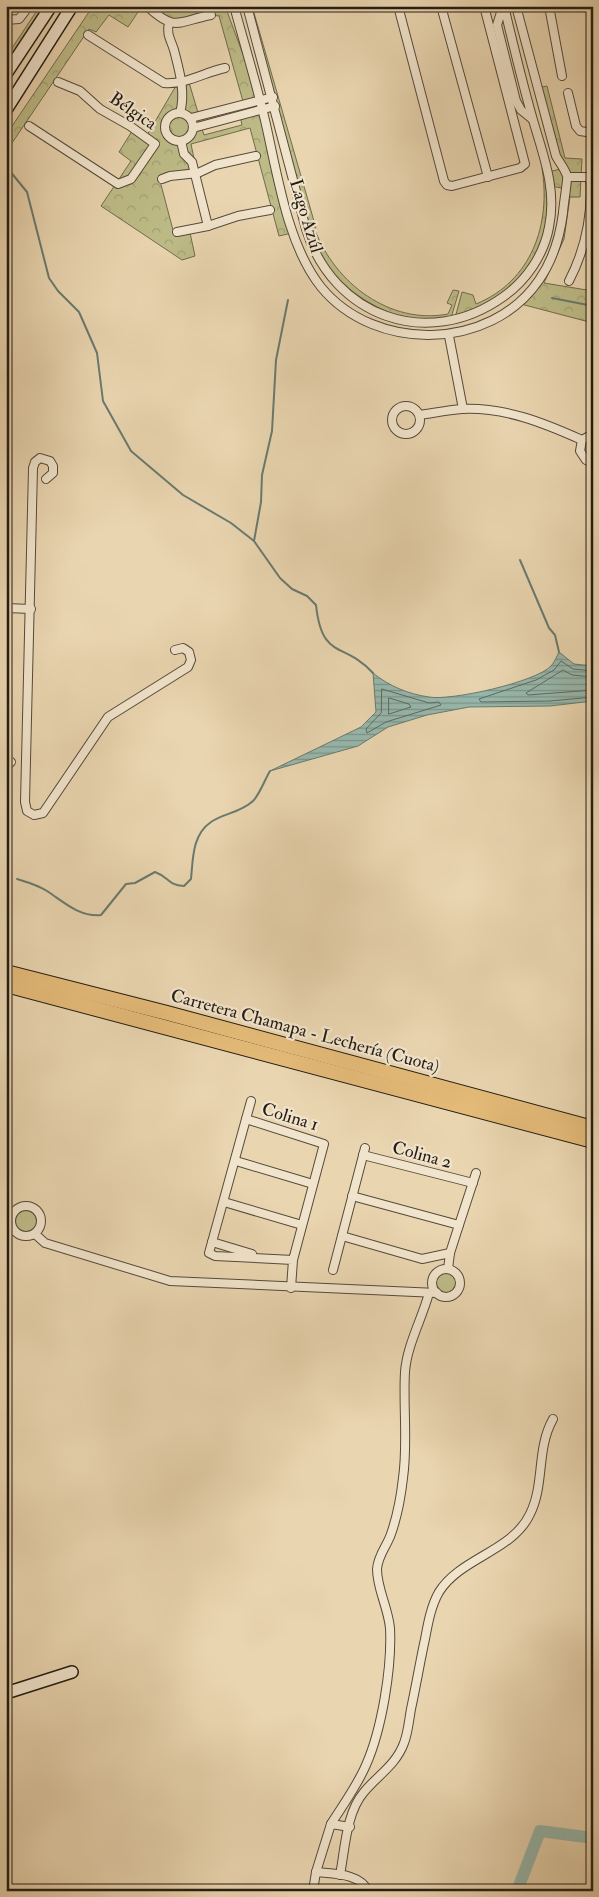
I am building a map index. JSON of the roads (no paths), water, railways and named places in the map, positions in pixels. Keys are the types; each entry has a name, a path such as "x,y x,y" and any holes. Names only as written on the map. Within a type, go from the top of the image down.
{"highway":[{"name":"Carretera Chamapa - Lechería (Cuota)","path":"6,972 167,1013 593,1128"},
{"name":"Carretera Chamapa - Lechería (Cuota)","path":"6,985 593,1141"}],"street":[{"path":"6,20 19,19 29,6"},
{"path":"6,74 51,6"},
{"path":"6,110 72,6"},
{"path":"147,6 170,23 180,24 211,15"},
{"name":"Lago Azúl","path":"234,6 263,110 292,233 304,261 322,288 340,305 381,328 412,335 449,335 477,326 510,309 540,280 557,245 568,175"},
{"name":"Lago Azúl","path":"247,6 312,248 332,279 353,299 386,316 412,323 454,320 478,312 497,302 514,289 530,271 544,246 550,227 551,186 549,173 532,119 503,6"},
{"path":"398,6 444,181 447,185 452,186 520,168 525,164 503,65 497,25 503,6"},
{"path":"441,6 488,176"},
{"path":"484,6 518,106 532,119"},
{"path":"516,6 556,156 568,175"},
{"path":"549,6 562,76"},
{"path":"590,6 593,18"},
{"name":"Bélgica","path":"170,23 168,34 184,93 180,112"},
{"path":"88,35 164,83 182,82 208,71 225,68"},
{"name":"Bélgica","path":"29,126 118,184 131,179 155,144 130,126 100,109 80,91 58,82"},
{"path":"568,93 576,126 584,132 593,132"},
{"path":"208,226 192,162 184,154 181,141 189,137 194,128 191,118 272,97"},
{"path":"194,128 275,106"},
{"name":"Bélgica","path":"180,112 191,118"},
{"name":"Bélgica","path":"180,112 169,117 165,123 165,130 168,137 181,141"},
{"path":"155,144 168,137"},
{"path":"162,179 194,173 215,165 256,156"},
{"path":"549,173 557,169 568,175 590,177 591,204 587,236 569,281"},
{"path":"551,186 558,188 565,186"},
{"path":"177,232 189,228 208,226 238,216 270,210"},
{"path":"449,335 458,325 454,320"},
{"path":"442,322 439,328 449,335 463,409"},
{"path":"420,415 463,409 513,414 550,426 582,440"},
{"path":"593,434 582,440 580,446 582,456 593,463"},
{"path":"46,479 53,472 53,466 50,461 40,458 35,462 33,468 25,802 27,811 34,815 42,813 49,806 108,717 188,667 191,660 189,652 183,648 176,650"},
{"path":"6,608 31,609"},
{"name":"Colina 1","path":"251,1101 208,1257 263,1257 293,1260"},
{"name":"Colina 1","path":"246,1119 324,1144"},
{"name":"Colina 1","path":"291,1288 293,1260 327,1135"},
{"name":"Colina 2","path":"333,1270 364,1151 473,1183"},
{"path":"236,1161 313,1184"},
{"name":"Colina 2","path":"445,1269 476,1172"},
{"path":"352,1196 459,1225"},
{"path":"224,1202 302,1225"},
{"path":"28,1206 37,1210 41,1218 41,1227 35,1234 28,1237 20,1236 14,1232 10,1223 12,1214 19,1207 28,1206"},
{"path":"6,1236 14,1232"},
{"path":"35,1234 45,1243 170,1281 433,1293 448,1297 459,1289 459,1278 455,1272 445,1269 436,1257"},
{"path":"342,1236 422,1259 450,1253"},
{"name":"Colina 1","path":"212,1242 263,1257"},
{"path":"313,1891 316,1872 332,1824 366,1765 383,1702 391,1648 389,1618 378,1582 377,1568 379,1558 391,1534 403,1479 406,1432 405,1373 409,1350 433,1293 433,1280 436,1274 445,1269"},
{"path":"340,1875 354,1808 364,1792 390,1768 405,1742 430,1612 440,1592 456,1573 516,1532 530,1515 535,1498 540,1455 546,1431 553,1419"},
{"path":"6,1693 72,1672"},
{"path":"332,1824 350,1827"},
{"path":"316,1872 352,1877 365,1884 368,1891"}],"water":[{"path":"559,652 574,664 593,666 593,701 550,706 469,707 427,715 388,727 358,746 270,771 361,727 376,712 373,673 392,686 414,694 429,697 455,696 493,689 529,678 551,666"}],"waterway":[{"path":"9,170 27,192 49,278 58,291 79,312 97,353 103,401 131,451 183,495 231,523 254,541 280,578 292,589 307,596 316,605 323,635 329,643 362,663 373,673"},
{"path":"552,298 593,306"},
{"path":"254,541 261,502 262,475 272,431 276,360 288,300"},
{"path":"520,560 549,628 555,635 559,652"},
{"path":"17,879 44,889 79,911 93,915 101,915 126,884 135,883 155,872 174,884 184,886 191,879 193,856 197,840 205,827 216,819 243,808 253,801 270,771"},
{"path":"522,1891 519,1886 540,1831 593,1838"}]}
